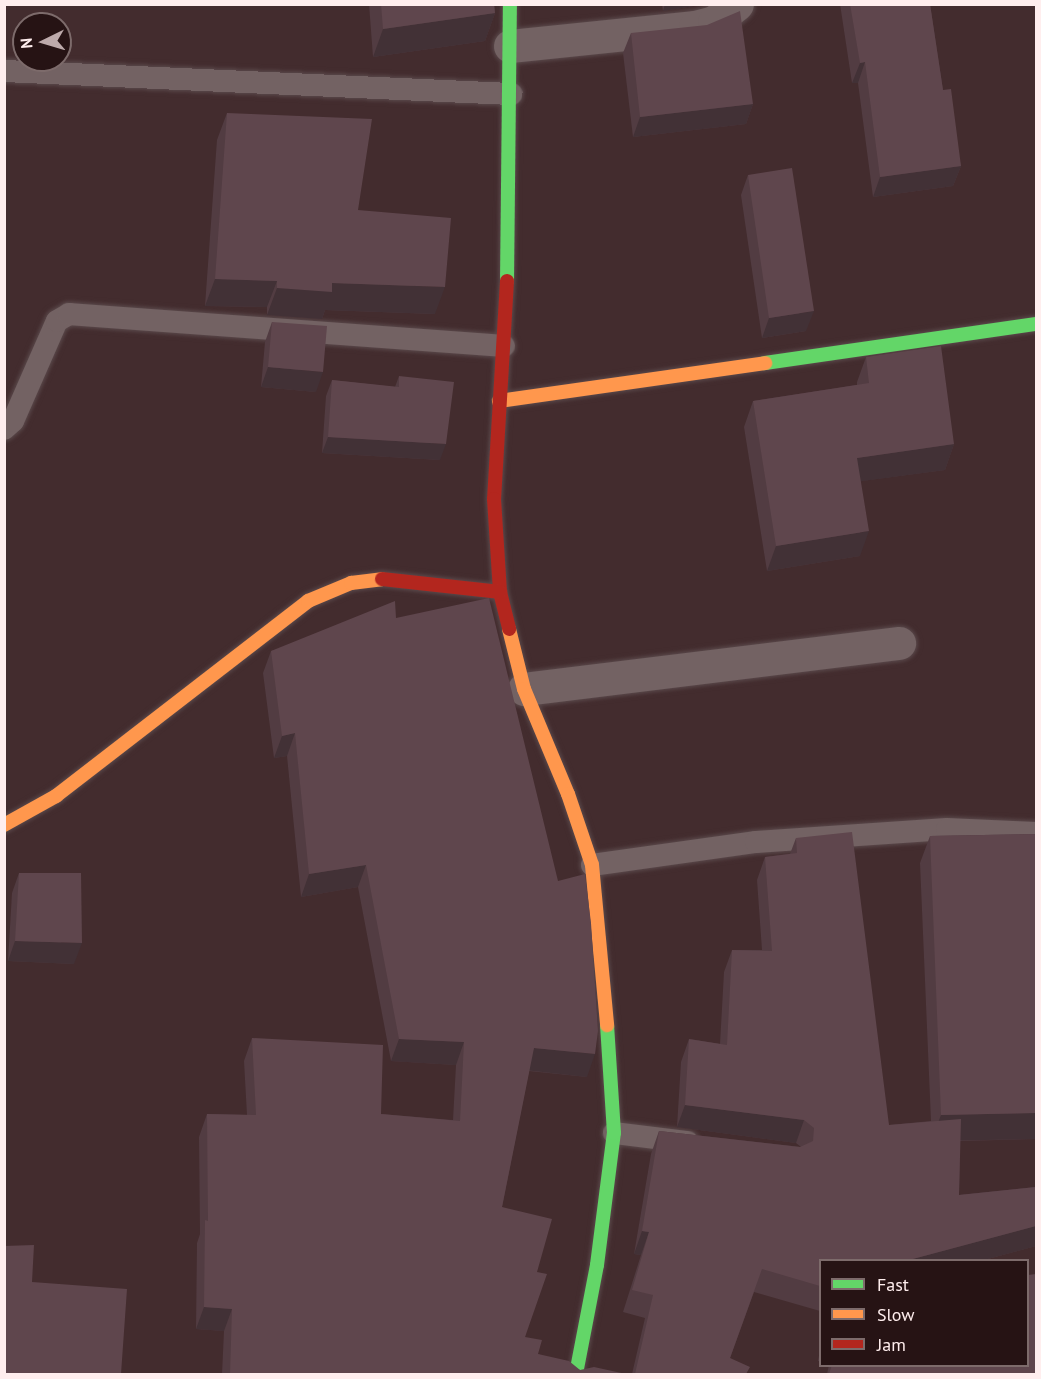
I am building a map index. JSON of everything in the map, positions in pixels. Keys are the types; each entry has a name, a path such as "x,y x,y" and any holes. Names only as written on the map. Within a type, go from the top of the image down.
{"street":[{"path":"510,4 511,94 504,346 495,500 500,592 524,689 568,794 592,865 602,944 614,1133 597,1264 576,1374"},
{"path":"510,46 695,27 714,22 737,4"},
{"path":"500,401 1036,324"},
{"path":"4,825 56,796 308,601 351,583 394,578 500,592"},
{"path":"524,689 900,643"}],"lane":[{"path":"4,71 511,94"},
{"path":"4,429 12,421 53,328 69,314 504,346"},
{"path":"592,865 778,840 947,829 1036,833"},
{"path":"614,1133 712,1146"}],"building":[{"path":"381,4 494,4 495,13 383,29"},
{"path":"850,4 930,4 943,90 951,89 961,166 880,177 865,62 860,63"},
{"path":"740,11 753,104 640,117 631,33 707,25"},
{"path":"227,113 372,119 358,210 451,218 445,287 332,283 332,292 277,288 277,281 215,279"},
{"path":"792,168 814,311 769,318 748,175"},
{"path":"272,322 327,326 323,372 268,367"},
{"path":"941,346 954,444 857,458 869,531 776,546 753,401 869,383 866,357"},
{"path":"399,376 454,382 446,444 328,437 332,380 399,387"},
{"path":"489,598 558,881 585,874 591,923 598,1031 595,1054 534,1048 502,1207 552,1219 537,1272 547,1274 525,1337 542,1340 538,1354 569,1361 580,1370 594,1367 626,1374 230,1374 232,1309 204,1307 205,1220 208,1221 207,1114 256,1115 252,1038 383,1045 381,1114 460,1121 464,1042 399,1039 366,865 309,874 295,733 282,736 271,651 395,601 396,618"},
{"path":"852,832 889,1125 961,1119 959,1195 1036,1187 1036,1226 913,1259 819,1259 819,1286 762,1269 730,1358 750,1367 746,1374 635,1374 653,1295 632,1290 649,1232 642,1231 659,1131 800,1147 813,1141 814,1128 804,1120 685,1105 689,1039 727,1045 732,950 772,951 765,857 797,853 796,838"},
{"path":"1036,834 1036,1113 941,1115 930,836"},
{"path":"19,873 81,873 82,943 15,941"},
{"path":"34,1245 32,1282 127,1289 121,1374 4,1374 4,1246"},
{"path":"1036,1274 1036,1374 829,1374 831,1367 1029,1367 1029,1275"}],"traffic: fast":[{"path":"507,281 510,4"},
{"path":"765,363 1036,324"},
{"path":"576,1374 597,1265 614,1133 607,1025"}],"traffic: slow":[{"path":"499,401 765,363"},
{"path":"4,825 56,796 308,601 351,583 382,579"},
{"path":"509,629 524,689 568,794 592,865 607,1025"}],"traffic: jam":[{"path":"507,281 494,499 500,592 509,629"},
{"path":"382,579 500,592"}]}
